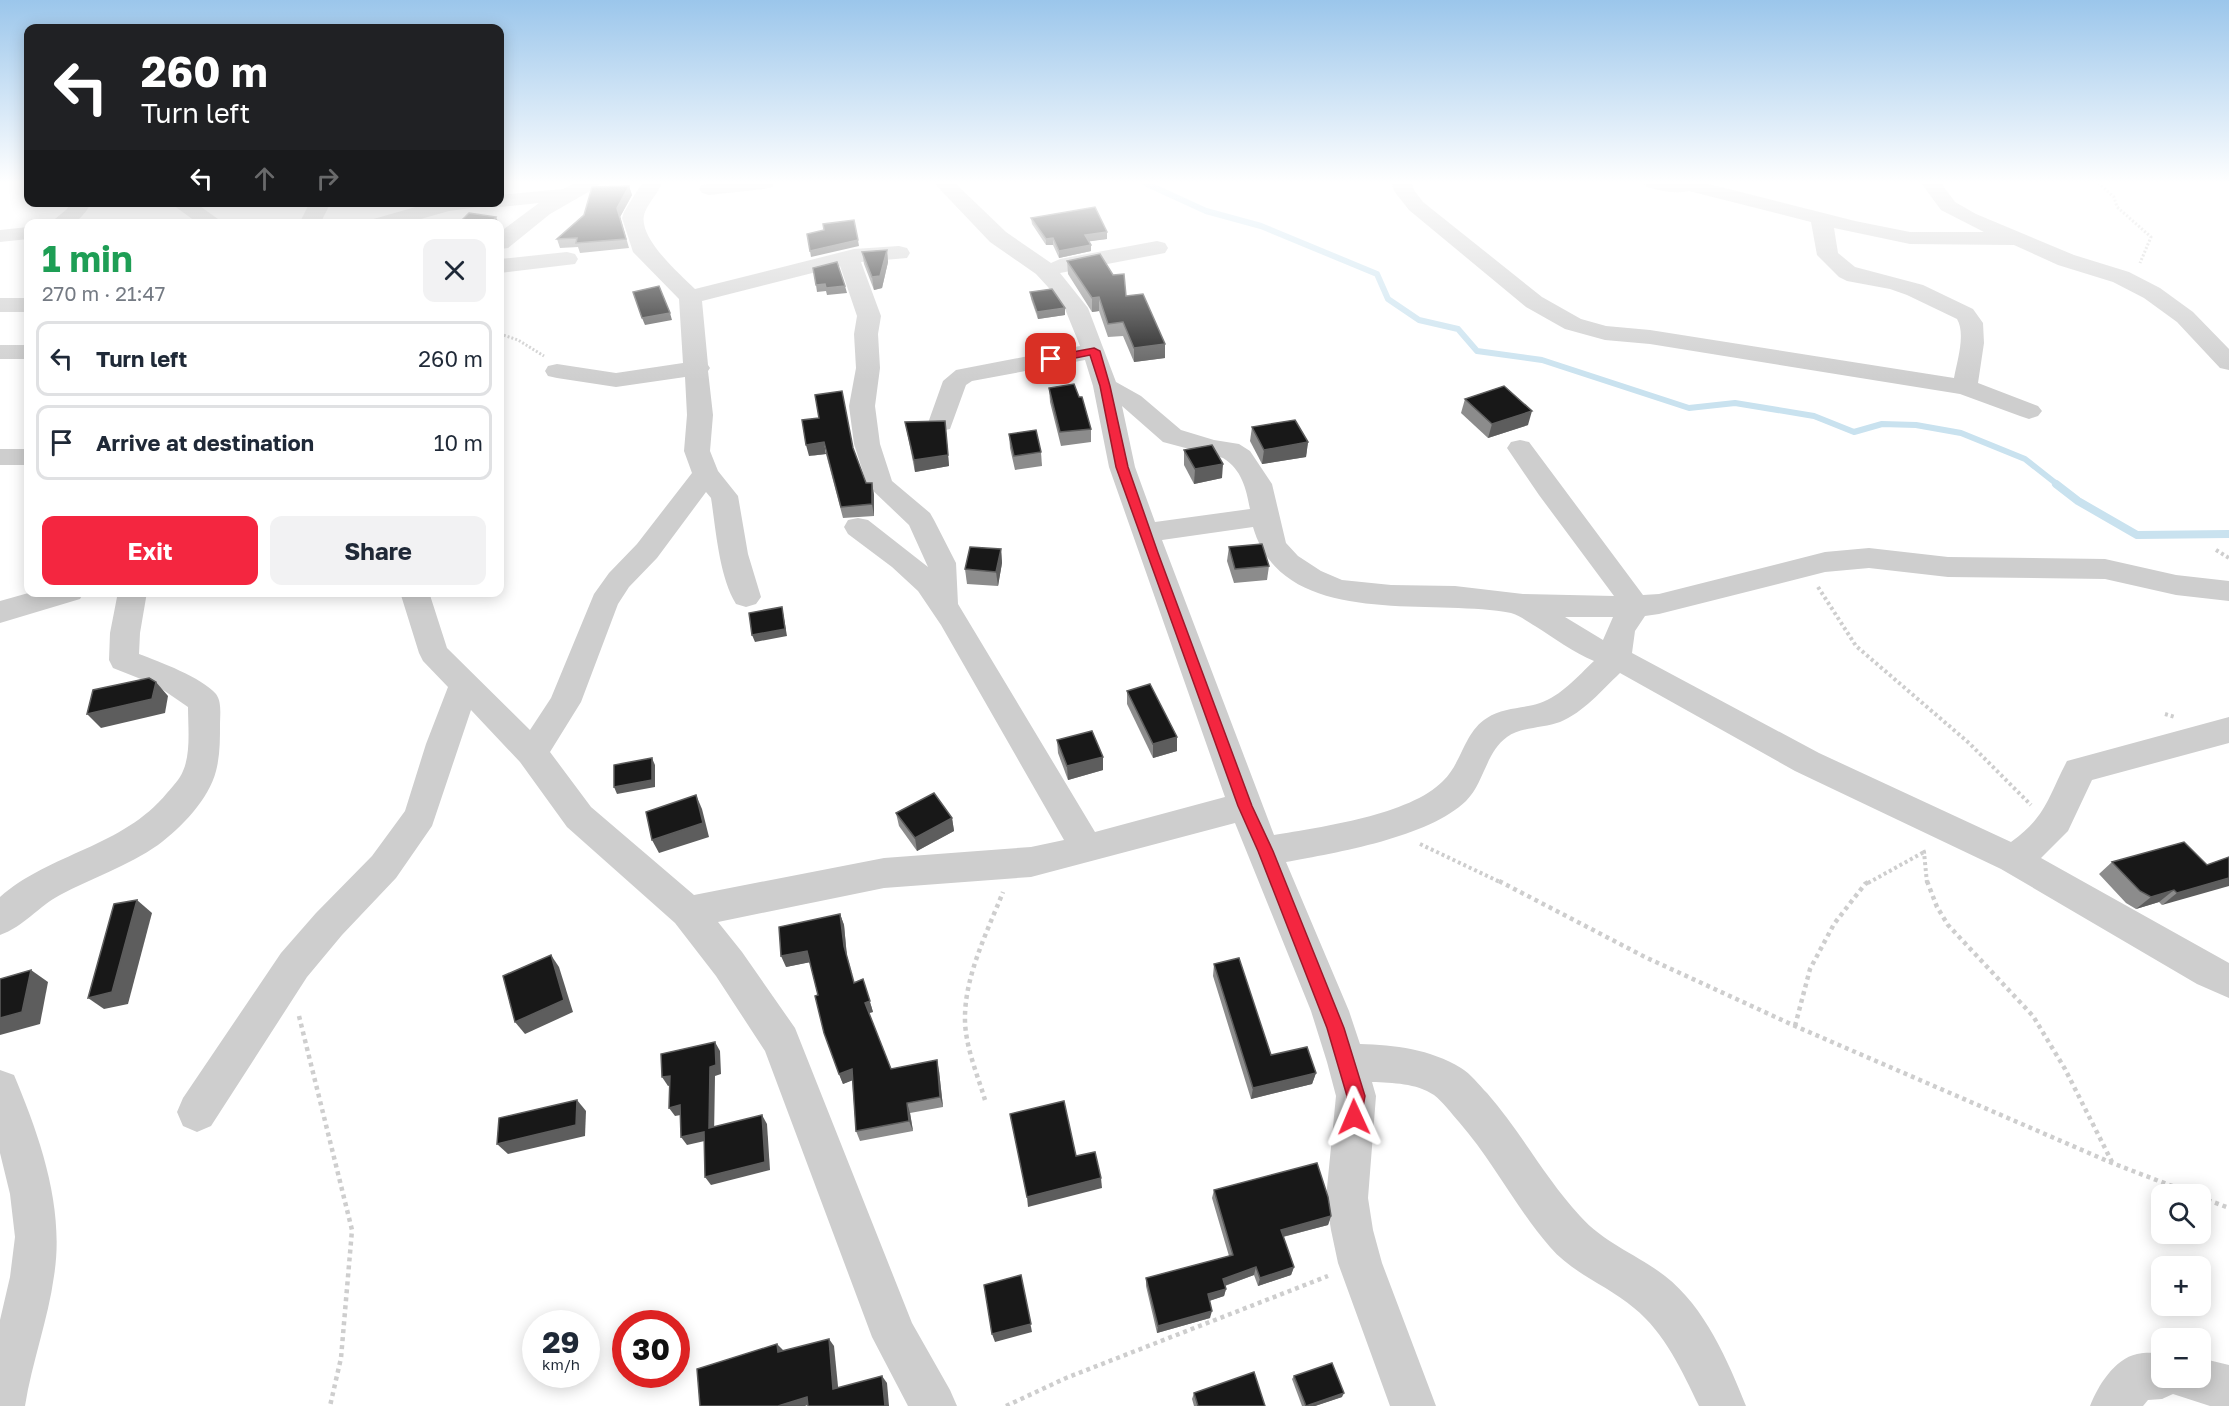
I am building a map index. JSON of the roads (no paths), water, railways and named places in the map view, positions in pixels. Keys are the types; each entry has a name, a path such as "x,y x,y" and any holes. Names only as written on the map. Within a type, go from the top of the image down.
{"street":[{"path":"644,249 690,297 698,368 700,415 697,452 706,474 724,496 734,554 746,597"},
{"path":"1015,249 1044,269 1076,308 1094,351 1105,386 1122,467 1145,533 1245,806 1266,851 1330,1011 1356,1096 1347,1198 1360,1263 1413,1406"},
{"path":"1044,269 1154,249"},
{"path":"1468,249 1534,302 1573,324 1605,333 1650,337 1965,387 2029,411"},
{"path":"1827,249 1828,255 1855,276 1895,283 1965,314 1971,323 1972,343 1965,387"},
{"path":"2041,249 2066,260 2129,280 2152,293 2185,317 2229,363"},
{"path":"690,297 848,258 899,253"},
{"path":"848,258 869,316 866,334 868,368 862,406 867,444 880,485 920,520 942,563 943,605"},
{"path":"504,266 567,259"},
{"path":"0,305 24,305"},
{"path":"941,423 955,381 965,375 1094,351"},
{"path":"0,352 24,352"},
{"path":"557,372 616,380 698,368"},
{"path":"1105,386 1132,401 1172,436 1212,448 1230,450 1241,457 1259,484 1264,516 1273,546 1288,563 1338,590 1455,596 1556,608 1636,607 1659,604 1825,562 1869,558 1948,567 2105,569 2176,585 2229,591"},
{"path":"1520,448 1534,472 1622,584 1636,607"},
{"path":"0,457 24,457"},
{"path":"532,753 565,702 604,601 619,580 647,551 706,474"},
{"path":"1145,533 1264,516"},
{"path":"858,527 902,560 928,584 943,605 1088,849"},
{"path":"0,612 52,597"},
{"path":"0,919 14,904 44,885 109,857 153,831 176,809 200,772 204,702 167,677 124,660 125,633 132,597"},
{"path":"416,597 434,653 532,753 579,817 688,912 729,964 781,1041 895,1337 934,1406"},
{"path":"1521,604 1593,648 1645,672 1807,762 2013,859 2229,981"},
{"path":"1266,851 1385,825 1439,804 1454,792 1489,733 1507,722 1542,716 1561,707 1616,659 1617,639 1623,623 1636,607"},
{"path":"197,1112 294,965 329,924 384,867 420,816 442,744 465,684"},
{"path":"2013,859 2038,842 2054,826 2063,813 2079,770 2229,730"},
{"path":"688,912 884,873 1031,862 1088,849 1245,806"},
{"path":"1347,1062 1418,1067 1449,1083 1484,1119 1533,1193 1567,1234 1606,1266 1650,1293 1677,1321 1701,1361 1723,1406"},
{"path":"0,1089 32,1194 36,1220 33,1275 2,1406"},
{"path":"2113,1406 2137,1377 2151,1376"},
{"path":"2211,1383 2229,1388"}],"waterway":[{"path":"1316,249 1377,274 1388,299 1419,320 1458,329 1477,351 1542,360 1689,408 1735,403 1814,416 1854,432 1882,424 1916,425 1961,433 2025,459 2058,485"},
{"path":"2056,484 2078,501 2137,535 2229,534"}]}
